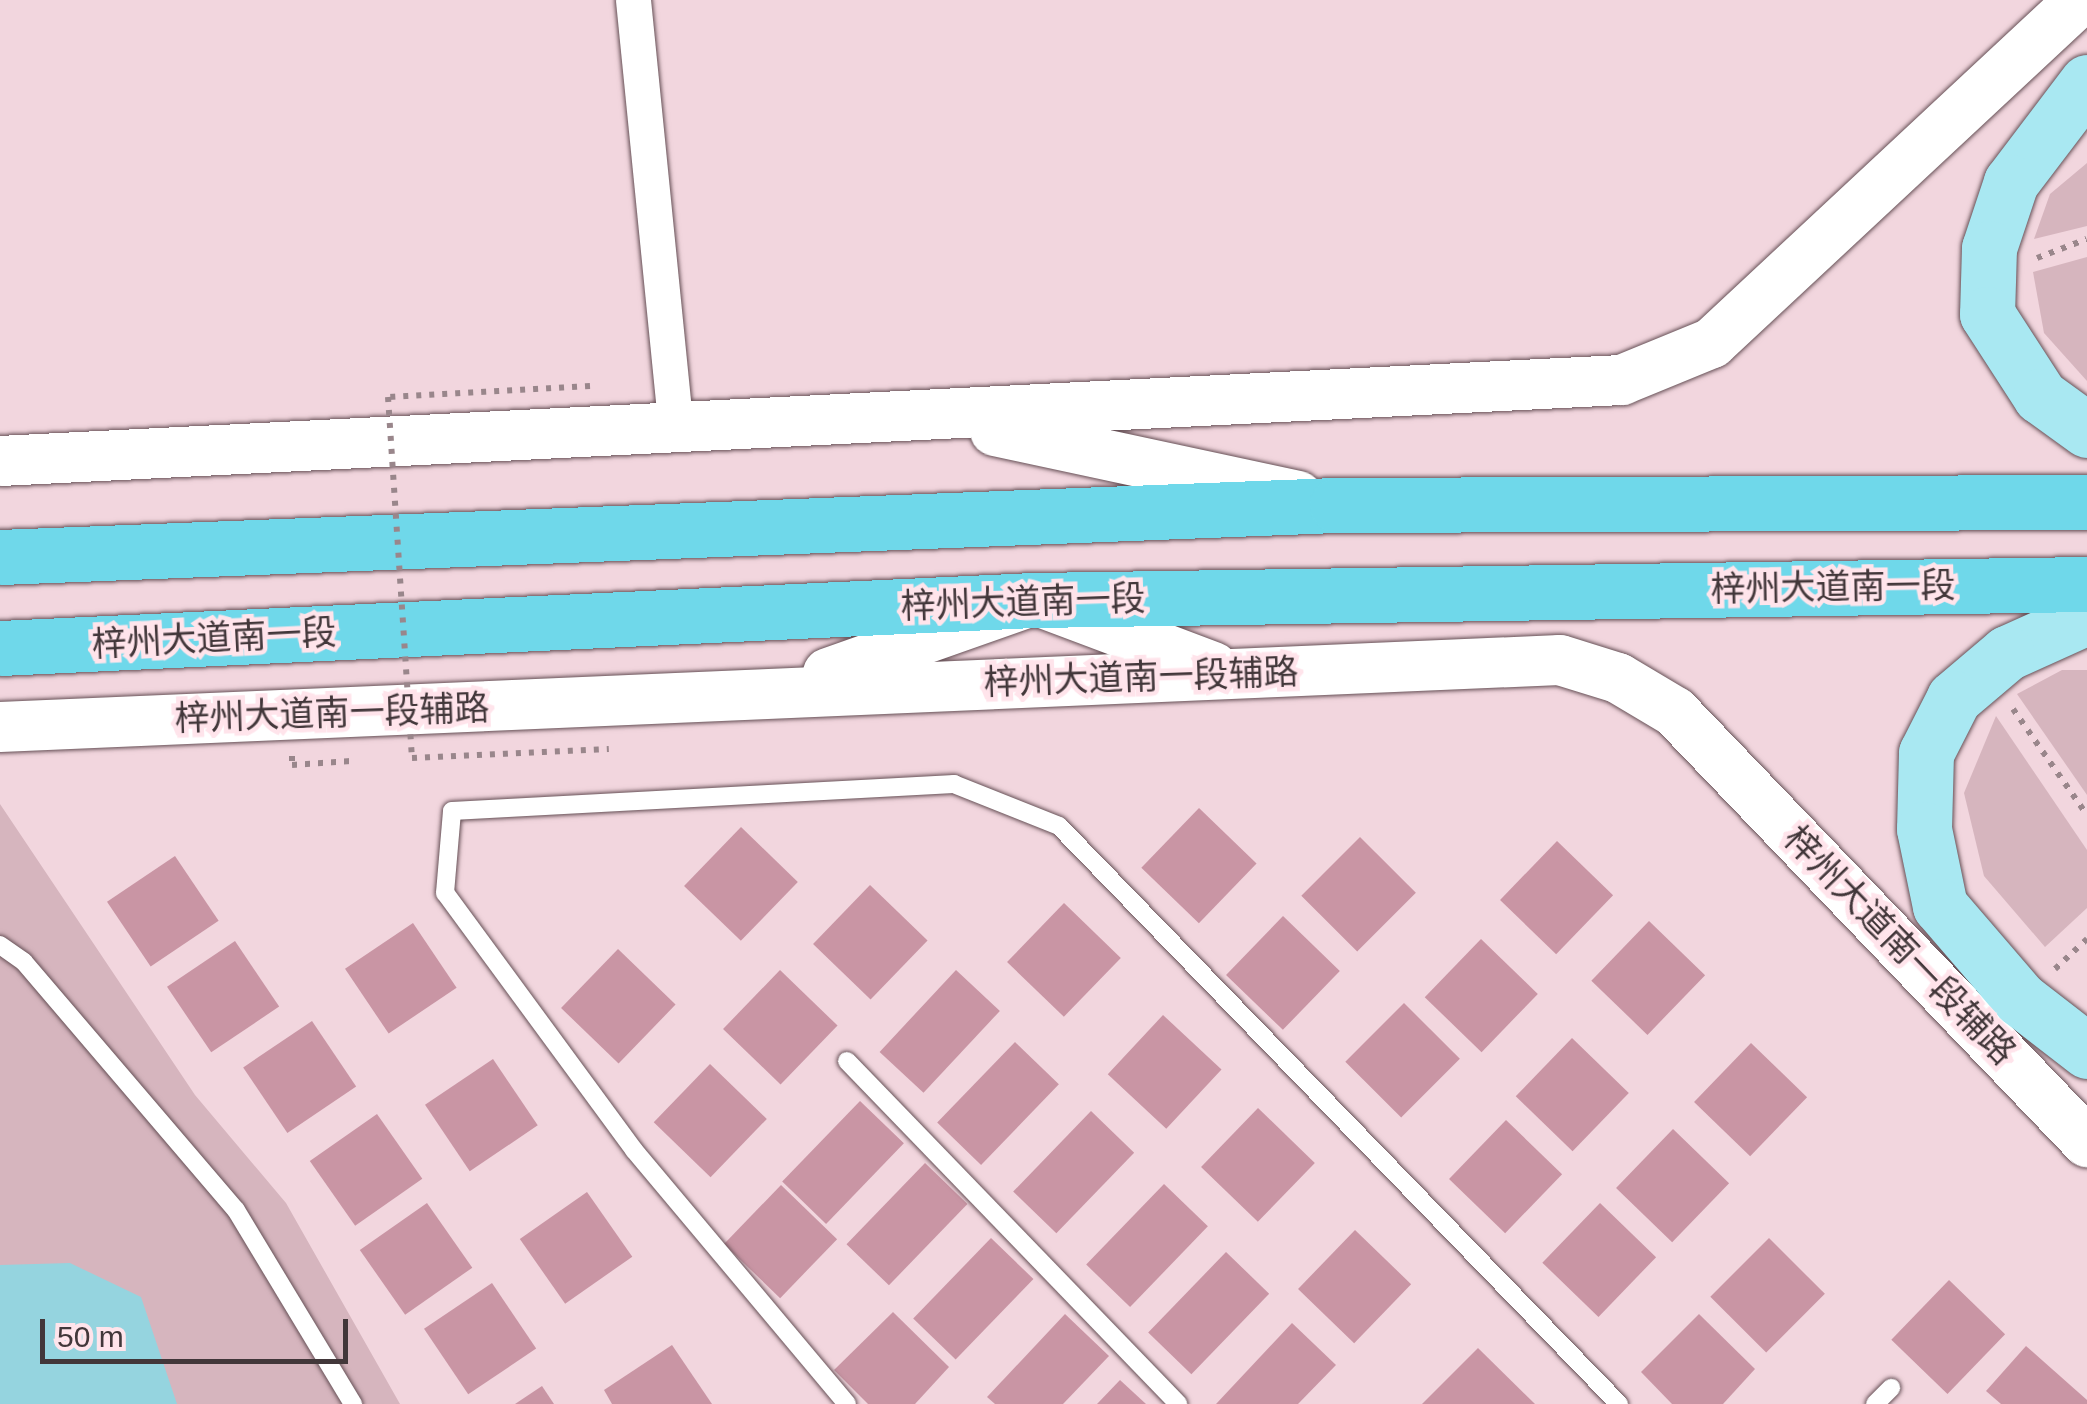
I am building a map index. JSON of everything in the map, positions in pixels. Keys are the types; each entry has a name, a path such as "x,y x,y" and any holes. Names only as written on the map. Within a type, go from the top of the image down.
{"highway":[{"path":"0,558 1337,504 2067,502"},
{"name":"梓州大道南一段","path":"0,648 1035,600 2074,595"}],"main road":[{"path":"0,461 1622,380 1712,343 2080,0"},
{"path":"2087,82 2011,182 1989,248 1988,314 2040,396 2087,430"},
{"path":"928,417 1337,504"},
{"path":"2074,595 1954,698 1926,753 1924,830 1940,906 2020,1000 2087,1051"},
{"path":"780,690 1035,600 1234,675"},
{"name":"梓州大道南一段辅路","path":"0,727 780,690 1560,660 1618,678 1675,712 2087,1142"}],"street":[{"path":"634,0 676,430"}],"lane":[{"path":"847,1404 634,1150 445,892 452,811 954,784 1059,826 1619,1404"},
{"path":"0,945 24,962 236,1210 353,1404"},
{"path":"847,1061 1178,1404"},
{"path":"1875,1404 1892,1388"}],"path":[{"path":"2019,265 2087,239"},
{"path":"590,386 388,396 412,758 610,749"},
{"path":"2009,704 2087,815"},
{"path":"2047,976 2087,939"}],"shaded area":[{"path":"2087,163 2087,226 2034,239 2050,194"},
{"path":"2087,257 2087,381 2044,333 2033,272"},
{"path":"2062,670 2087,670 2087,795 2017,694"},
{"path":"1996,716 2087,850 2087,908 2045,947 1984,876 1964,793"},
{"path":"0,804 195,1095 286,1203 400,1404 0,1404"}],"water":[{"path":"70,1263 141,1297 177,1404 0,1404 0,1265"}],"building":[{"path":"1199,808 1257,864 1199,923 1141,868"},
{"path":"741,827 798,882 741,941 684,886"},
{"path":"1360,837 1416,893 1357,952 1301,896"},
{"path":"1557,841 1613,895 1556,954 1500,900"},
{"path":"175,856 219,921 151,967 107,902"},
{"path":"870,885 928,941 871,1000 813,944"},
{"path":"1064,903 1121,958 1064,1017 1007,962"},
{"path":"1283,916 1340,971 1283,1030 1226,975"},
{"path":"1649,921 1705,975 1647,1035 1591,981"},
{"path":"413,923 457,988 389,1034 345,969"},
{"path":"1481,939 1538,994 1482,1052 1425,997"},
{"path":"235,941 279,1006 211,1052 167,987"},
{"path":"618,949 676,1005 619,1064 561,1008"},
{"path":"780,970 838,1026 781,1085 723,1029"},
{"path":"956,970 1000,1011 923,1093 880,1052"},
{"path":"1404,1003 1460,1059 1401,1118 1345,1062"},
{"path":"1163,1015 1222,1070 1166,1129 1108,1074"},
{"path":"312,1021 356,1086 287,1133 243,1067"},
{"path":"1572,1038 1629,1093 1573,1151 1516,1096"},
{"path":"1015,1042 1059,1084 981,1165 937,1123"},
{"path":"1751,1043 1807,1097 1750,1156 1694,1102"},
{"path":"493,1059 538,1125 470,1171 425,1105"},
{"path":"710,1064 767,1119 711,1177 654,1122"},
{"path":"860,1101 904,1143 826,1224 782,1182"},
{"path":"1258,1108 1315,1163 1258,1222 1201,1167"},
{"path":"1091,1111 1134,1153 1056,1233 1013,1192"},
{"path":"377,1114 422,1179 355,1226 310,1161"},
{"path":"1506,1120 1562,1174 1505,1233 1449,1179"},
{"path":"1673,1129 1729,1183 1672,1242 1616,1188"},
{"path":"925,1163 967,1204 889,1285 847,1244"},
{"path":"1164,1184 1208,1226 1130,1307 1086,1265"},
{"path":"781,1185 837,1239 780,1298 724,1244"},
{"path":"587,1192 632,1257 565,1304 520,1239"},
{"path":"427,1203 472,1268 405,1315 360,1250"},
{"path":"1600,1203 1656,1257 1598,1317 1542,1263"},
{"path":"1355,1230 1411,1284 1354,1343 1298,1289"},
{"path":"991,1238 1033,1279 956,1360 913,1319"},
{"path":"1769,1238 1825,1294 1766,1353 1710,1297"},
{"path":"1226,1252 1269,1294 1191,1374 1148,1333"},
{"path":"1949,1280 2005,1334 1947,1394 1891,1340"},
{"path":"492,1283 536,1348 468,1394 424,1329"},
{"path":"893,1312 949,1367 915,1404 868,1404 834,1370"},
{"path":"1065,1314 1109,1356 1063,1404 995,1404 987,1397"},
{"path":"1699,1314 1755,1369 1723,1404 1672,1404 1641,1372"},
{"path":"1292,1323 1336,1365 1298,1404 1216,1404"},
{"path":"672,1345 712,1404 612,1404 604,1390"},
{"path":"2026,1346 2087,1404 2001,1404 1986,1391"},
{"path":"1478,1348 1535,1404 1422,1404"},
{"path":"1120,1380 1146,1404 1097,1404"},
{"path":"542,1386 554,1404 515,1404"}]}
